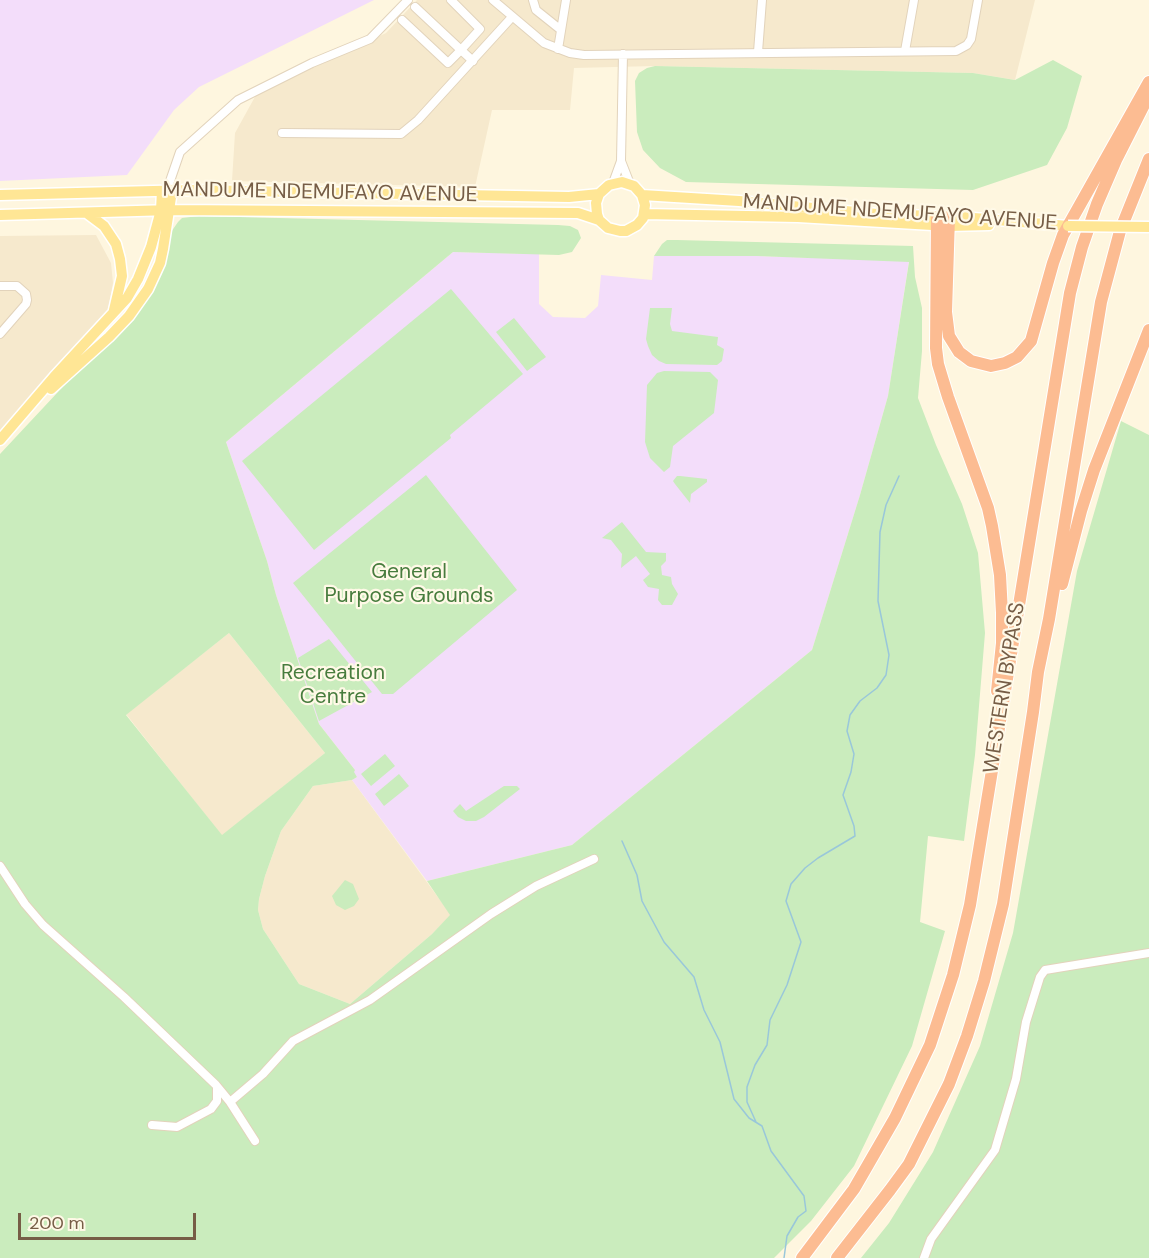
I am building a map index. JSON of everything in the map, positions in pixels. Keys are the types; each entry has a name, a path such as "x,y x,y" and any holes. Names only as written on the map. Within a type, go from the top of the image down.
{"highway":[{"path":"943,221 949,336 955,348 966,358 978,364 991,366 1011,360 1022,353 1031,341 1053,263 1068,226 1149,82"},
{"name":"WESTERN BYPASS","path":"802,1258 866,1170 896,1118 919,1071 953,975 965,929 977,859 1070,292 1097,204 1113,165 1149,95"},
{"path":"1138,188 1149,159"},
{"path":"1138,188 1149,170"},
{"name":"WESTERN BYPASS","path":"837,1258 909,1164 942,1099 967,1036 984,981 1003,904 1038,672 1049,619 1099,311 1120,231 1138,188"},
{"path":"943,221 936,336 938,364 988,508 1001,588 1001,655 977,859"},
{"path":"1038,672 1087,490 1149,330"}],"main road":[{"path":"599,220 596,206 599,194 613,183 622,182 632,185 644,205"},
{"name":"MANDUME NDEMUFAYO AVENUE","path":"0,195 168,188 569,197 599,194"},
{"path":"26,411 89,357 129,316 148,289 160,263 168,188"},
{"name":"MANDUME NDEMUFAYO AVENUE","path":"644,205 739,201 943,221"},
{"name":"MANDUME NDEMUFAYO AVENUE","path":"644,205 798,218 1149,227"},
{"name":"MANDUME NDEMUFAYO AVENUE","path":"0,215 166,210 578,213 599,220 611,229 620,231 632,229 640,221 644,205"},
{"path":"0,440 127,298 138,279 166,210"},
{"path":"88,214 97,219 108,231 116,244 120,259 122,276 118,300 111,316"}],"street":[{"path":"402,20 447,63 480,29 451,0"},
{"path":"493,0 538,39 558,49 584,55 947,52 962,49 971,39 978,0"},
{"path":"533,0 536,10 561,30"},
{"path":"558,49 566,0"},
{"path":"758,52 762,0"},
{"path":"905,51 914,0"},
{"path":"168,188 180,152 238,100 312,63 370,39 412,3 473,61"},
{"path":"282,134 401,134 418,120 513,17"},
{"path":"613,183 621,161 623,54"},
{"path":"621,161 632,185"},
{"path":"0,334 27,300 23,290 17,286 5,285"},
{"path":"230,1102 263,1074 293,1041 364,1004 491,914 536,886 594,859"},
{"path":"0,866 25,904 43,925 124,997 216,1085 255,1141"},
{"path":"924,1258 931,1239 995,1150 1015,1085 1026,1022 1045,970 1149,953"},
{"path":"152,1125 177,1127 212,1109 218,1095 216,1085"}],"shaded area":[{"path":"0,0 374,0 199,87 174,110 127,175 0,181"},
{"path":"417,0 1035,0 1015,80 973,73 655,66 574,68 570,110 492,110 475,187 232,181 235,133 256,95 386,33"},
{"path":"96,235 111,263 113,283 108,310 0,431 0,236"},
{"path":"453,252 539,254 539,304 553,317 585,318 598,306 601,275 652,280 654,256 757,256 909,261 888,396 812,650 572,845 427,881 352,780 357,777 353,772 355,770 319,724 226,442"},
{"path":"229,633 325,753 222,836 126,714"},
{"path":"352,780 451,915 350,1004 299,984 263,929 258,910 265,876 281,831 313,786"}],"green space":[{"path":"1053,60 1082,76 1067,128 1047,165 973,190 686,182 660,168 643,150 637,132 635,81 639,73 655,66 973,73 1015,80"},
{"path":"199,216 558,225 570,226 578,230 581,238 572,252 559,255 453,252 226,442 319,724 355,770 357,777 352,780 313,786 281,831 265,876 258,910 263,929 299,984 350,1004 432,934 450,915 427,881 572,845 812,650 888,396 909,262 757,256 654,256 662,244 667,240 677,240 913,246 915,277 922,308 922,351 918,398 962,504 978,553 985,633 975,755 964,841 928,836 920,922 945,931 912,1046 854,1166 811,1221 774,1258 0,1258 0,454 129,316 140,301 169,235 182,218","holes":["229,633 325,753 222,835 126,715"]},
{"path":"451,289 523,374 450,435 451,438 314,550 242,461"},
{"path":"650,308 672,308 670,324 672,331 718,337 717,345 724,349 722,361 717,365 666,364 659,361 652,355 646,339"},
{"path":"514,318 546,357 527,371 496,332"},
{"path":"664,371 710,372 718,380 714,413 673,446 670,467 664,472 650,458 645,442 647,385 657,373"},
{"path":"1121,421 1149,435 1149,1258 861,1258 889,1223 933,1152 980,1046 1013,933 1077,571"},
{"name":"General Purpose Grounds","path":"426,475 517,590 393,694 382,694 293,583"},
{"path":"677,476 707,479 707,482 691,494 690,503 673,481"},
{"path":"622,522 646,552 666,553 666,561 661,566 662,575 671,577 678,594 672,605 662,605 658,600 659,589 648,587 643,580 650,574 636,556 621,568 622,554 611,540 602,538"},
{"name":"Recreation Centre","path":"329,639 372,692 319,721 298,658"},
{"path":"385,754 395,766 371,786 361,774"},
{"path":"399,774 409,786 384,806 375,794"},
{"path":"504,786 517,786 520,789 476,821 466,821 453,811 460,804 466,811"},
{"path":"345,880 353,884 359,899 354,906 345,910 336,905 332,896"}],"waterway":[{"path":"756,1122 747,1102 747,1087 755,1065 767,1045 770,1020 787,985 801,942 786,901 791,884 805,868 818,858 855,836 854,826 843,795 854,754 847,731 850,715 860,701 877,688 886,675 889,655 878,601 880,532 886,505 899,476"},
{"path":"622,841 637,875 642,901 664,942 694,977 704,1010 720,1042 734,1099 749,1118 762,1126 771,1151 804,1196 806,1211 798,1217 787,1236 784,1258"}]}
